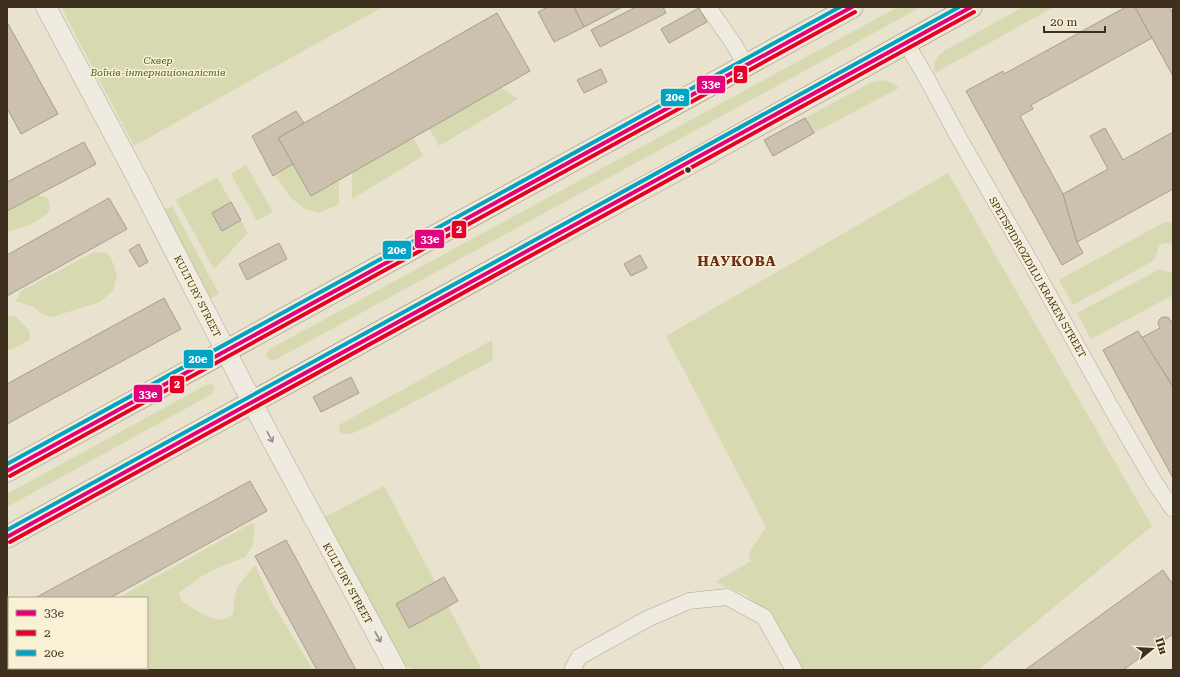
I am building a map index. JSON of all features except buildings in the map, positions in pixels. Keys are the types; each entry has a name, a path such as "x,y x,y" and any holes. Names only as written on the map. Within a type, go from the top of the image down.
{"main road":[{"path":"7,470 852,7"},
{"path":"7,537 971,7"}],"street":[{"name":"KULTURY STREET","path":"46,7 137,178 309,510 396,670"},
{"path":"708,7 746,65"},
{"name":"SPETSPIDROZDILU KRAKEN STREET","path":"906,43 1113,411 1173,509"},
{"path":"572,670 579,656 647,619 689,601 727,597 764,617 794,670"}],"green space":[{"name":"Сквер Воїнів-інтернаціоналістів","path":"61,7 383,7 134,146"},
{"path":"898,7 921,7 275,360 268,359 266,354 270,349"},
{"path":"1023,7 1054,7 935,73 935,60 944,51"},
{"path":"884,80 899,88 814,133 805,118 872,82"},
{"path":"500,87 518,99 439,146 429,128"},
{"path":"413,137 423,156 352,199 352,172"},
{"path":"293,164 339,180 339,204 319,213 305,209 290,197 276,176"},
{"path":"246,165 273,212 257,221 231,174"},
{"path":"948,173 1152,526 978,670 799,670 769,615 746,595 715,582 751,561 748,555 766,527 666,336"},
{"path":"217,177 248,233 214,269 176,200"},
{"path":"38,195 48,198 50,210 35,222 25,227 7,232 7,211"},
{"path":"172,206 219,294 205,301 158,213"},
{"path":"1173,222 1173,245 1163,243 1158,247 1153,261 1073,305 1059,280 1163,223"},
{"path":"94,252 108,253 114,265 117,276 113,291 100,302 52,317 42,314 34,307 16,301 21,291"},
{"path":"1160,269 1173,272 1173,295 1091,339 1077,313"},
{"path":"7,315 15,316 30,331 30,339 10,350 7,348"},
{"path":"492,340 493,360 363,429 350,434 342,434 339,430 339,425"},
{"path":"213,384 214,389 212,394 7,507 7,494 206,385"},
{"path":"384,486 482,670 420,670 404,667 325,517"},
{"path":"252,523 255,525 253,545 245,557 202,576 179,593 182,601 211,618 223,620 233,614 237,587 255,565 271,601 313,670 136,670 148,669 148,597 120,597"},
{"path":"7,659 8,669 95,670 7,670"}],"transit line":[{"name":"20е","path":"7,464 840,7"},
{"name":"33е","path":"7,471 852,7"},
{"name":"20е","path":"7,530 959,7"},
{"name":"33е","path":"7,537 971,7"},
{"name":"2","path":"10,476 855,12"},
{"name":"2","path":"10,542 613,212 974,12"}],"district":[{"name":"НАУКОВА","path":"737,261"}]}
